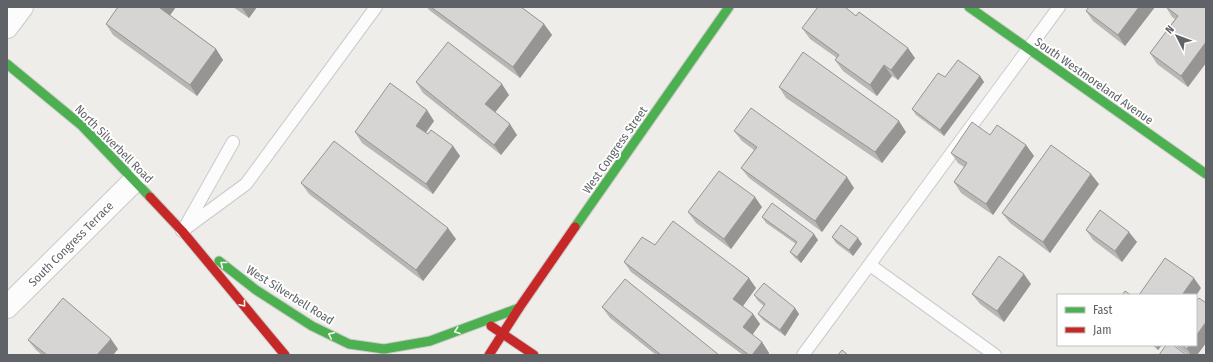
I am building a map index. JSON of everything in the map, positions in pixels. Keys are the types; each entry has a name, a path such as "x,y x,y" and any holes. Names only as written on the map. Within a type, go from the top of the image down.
{"main road":[{"name":"West Congress Street","path":"519,308 729,7"},
{"name":"South Westmoreland Avenue","path":"969,7 1206,174"},
{"name":"North Silverbell Road","path":"7,64 81,125 182,231"},
{"name":"West Silverbell Road","path":"182,231 256,290 312,326 349,344 384,348 430,341 519,308"},
{"path":"182,231 285,355"},
{"path":"489,355 519,308"},
{"path":"483,321 534,355"}],"street":[{"path":"7,27 22,7"},
{"name":"South Congress Terrace","path":"7,307 134,181"}],"lane":[{"path":"182,231 246,184 376,7"},
{"path":"803,355 1029,50 1059,7"},
{"path":"182,231 233,142"},
{"path":"870,265 995,355"}],"building":[{"path":"118,7 161,7 160,8 216,49 190,85 106,24"},
{"path":"431,7 521,7 544,24 513,67"},
{"path":"818,7 845,7 856,16 859,12 908,48 891,70 884,65 870,85 835,60 839,55 802,28"},
{"path":"1089,7 1139,7 1118,35 1086,11"},
{"path":"1166,7 1206,7 1206,42 1181,76 1150,53 1178,16"},
{"path":"448,42 502,84 485,104 510,124 494,145 416,82"},
{"path":"803,52 899,121 875,152 779,87"},
{"path":"958,60 980,76 940,130 912,109 938,73 945,77"},
{"path":"390,83 427,110 416,126 428,134 431,130 453,146 426,184 355,132"},
{"path":"751,108 847,177 815,221 741,168 757,147 734,131"},
{"path":"972,122 990,135 997,125 1026,145 986,204 954,182 967,163 951,153"},
{"path":"334,141 448,228 416,270 301,183"},
{"path":"1051,145 1091,174 1043,242 1002,213"},
{"path":"719,171 755,197 724,239 688,212"},
{"path":"772,203 814,234 797,257 790,252 797,242 762,217"},
{"path":"1100,210 1129,232 1115,251 1086,230"},
{"path":"673,221 749,278 733,299 753,314 743,327 762,342 752,355 749,355 624,262 642,237 655,245"},
{"path":"841,225 858,238 849,250 832,237"},
{"path":"999,256 1024,274 997,311 972,294"},
{"path":"1165,258 1194,278 1183,294 1140,294"},
{"path":"625,279 719,355 661,355 602,307"},
{"path":"764,283 795,308 780,330 758,314 765,304 754,295"},
{"path":"1125,291 1130,294 1123,294"},
{"path":"63,298 111,339 97,355 47,355 28,340"},
{"path":"1199,298 1206,303 1206,322 1197,335 1197,300"},
{"path":"1165,346 1174,346 1185,354 1185,355 1159,355"},
{"path":"842,350 848,355 838,355"}],"traffic: fast":[{"path":"575,227 729,7"},
{"path":"969,7 1206,174"},
{"path":"7,64 81,125 150,197"},
{"path":"219,261 256,290 312,326 349,344 384,349 430,341 519,308"}],"traffic: jam":[{"path":"150,197 182,231 285,355"},
{"path":"489,355 519,308 575,227"},
{"path":"491,326 534,355"}]}
